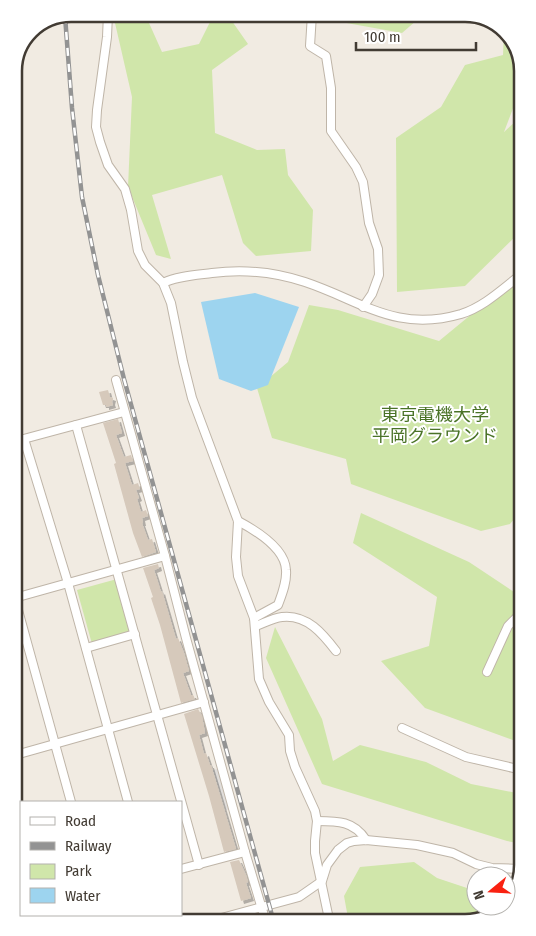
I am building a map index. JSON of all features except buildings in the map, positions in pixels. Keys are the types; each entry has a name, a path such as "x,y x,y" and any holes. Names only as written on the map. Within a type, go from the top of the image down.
{"street":[{"path":"108,22 96,127 108,165 125,189 138,250 145,265 163,283 172,303 192,398 238,521 236,557 238,576 255,622 259,679 269,702 289,735 290,751 318,821 315,853 328,914"},
{"path":"311,23 310,46 326,56 331,88 331,131 356,166 364,182 369,223 378,249 378,274 372,294 363,307"},
{"path":"163,283 222,272 258,272 306,282 363,307 402,319 415,320 436,319 462,314 477,307 514,280"},
{"path":"116,380 263,913"},
{"path":"23,439 124,412"},
{"path":"76,425 181,801"},
{"path":"23,448 68,583 128,801"},
{"path":"238,521 259,533 271,544 282,556 286,569 284,589 278,605 255,622"},
{"path":"22,596 165,556"},
{"path":"255,622 282,617 300,618 320,631 336,652"},
{"path":"487,672 508,626 514,620"},
{"path":"22,626 71,801"},
{"path":"86,648 135,634"},
{"path":"22,753 204,702"},
{"path":"402,728 466,757 514,768"},
{"path":"182,804 199,865"},
{"path":"318,821 325,820 349,825 361,831 366,840"},
{"path":"238,913 299,897 322,881 327,865 338,850 346,843 354,841 366,840 417,845 453,853 476,864 492,868 513,869"},
{"path":"182,869 245,852"}],"green space":[{"path":"149,22 162,52 199,44 210,22 233,22 248,44 212,70 215,133 257,150 285,149 288,175 313,210 311,251 256,256 243,243 222,175 152,195 171,259 156,255 128,187 132,97 115,23"},
{"path":"345,23 414,23 402,33"},
{"path":"504,42 512,59 514,72 514,106 504,132 514,123 514,238 465,286 397,292 396,138 441,107 465,65 503,55"},
{"name":"東京電機大学 平岡グラウンド","path":"514,279 514,519 510,524 481,531 351,484 346,459 272,438 257,388 288,362 309,305 338,310 439,341"},
{"path":"361,513 469,562 514,592 514,740 425,708 381,661 429,646 437,597 353,543"},
{"path":"117,579 132,634 92,644 77,590"},
{"path":"275,627 322,719 333,761 360,745 426,762 471,784 514,792 514,842 322,784 266,658"},
{"path":"414,862 437,878 466,888 466,914 347,914 344,896 360,867"}],"shaded area":[{"path":"220,768 233,808 226,810 213,770"}],"water":[{"path":"255,293 299,307 268,385 251,391 219,379 201,302"}],"railway":[{"path":"66,23 72,108 82,197 98,275 124,379 271,914"}]}
